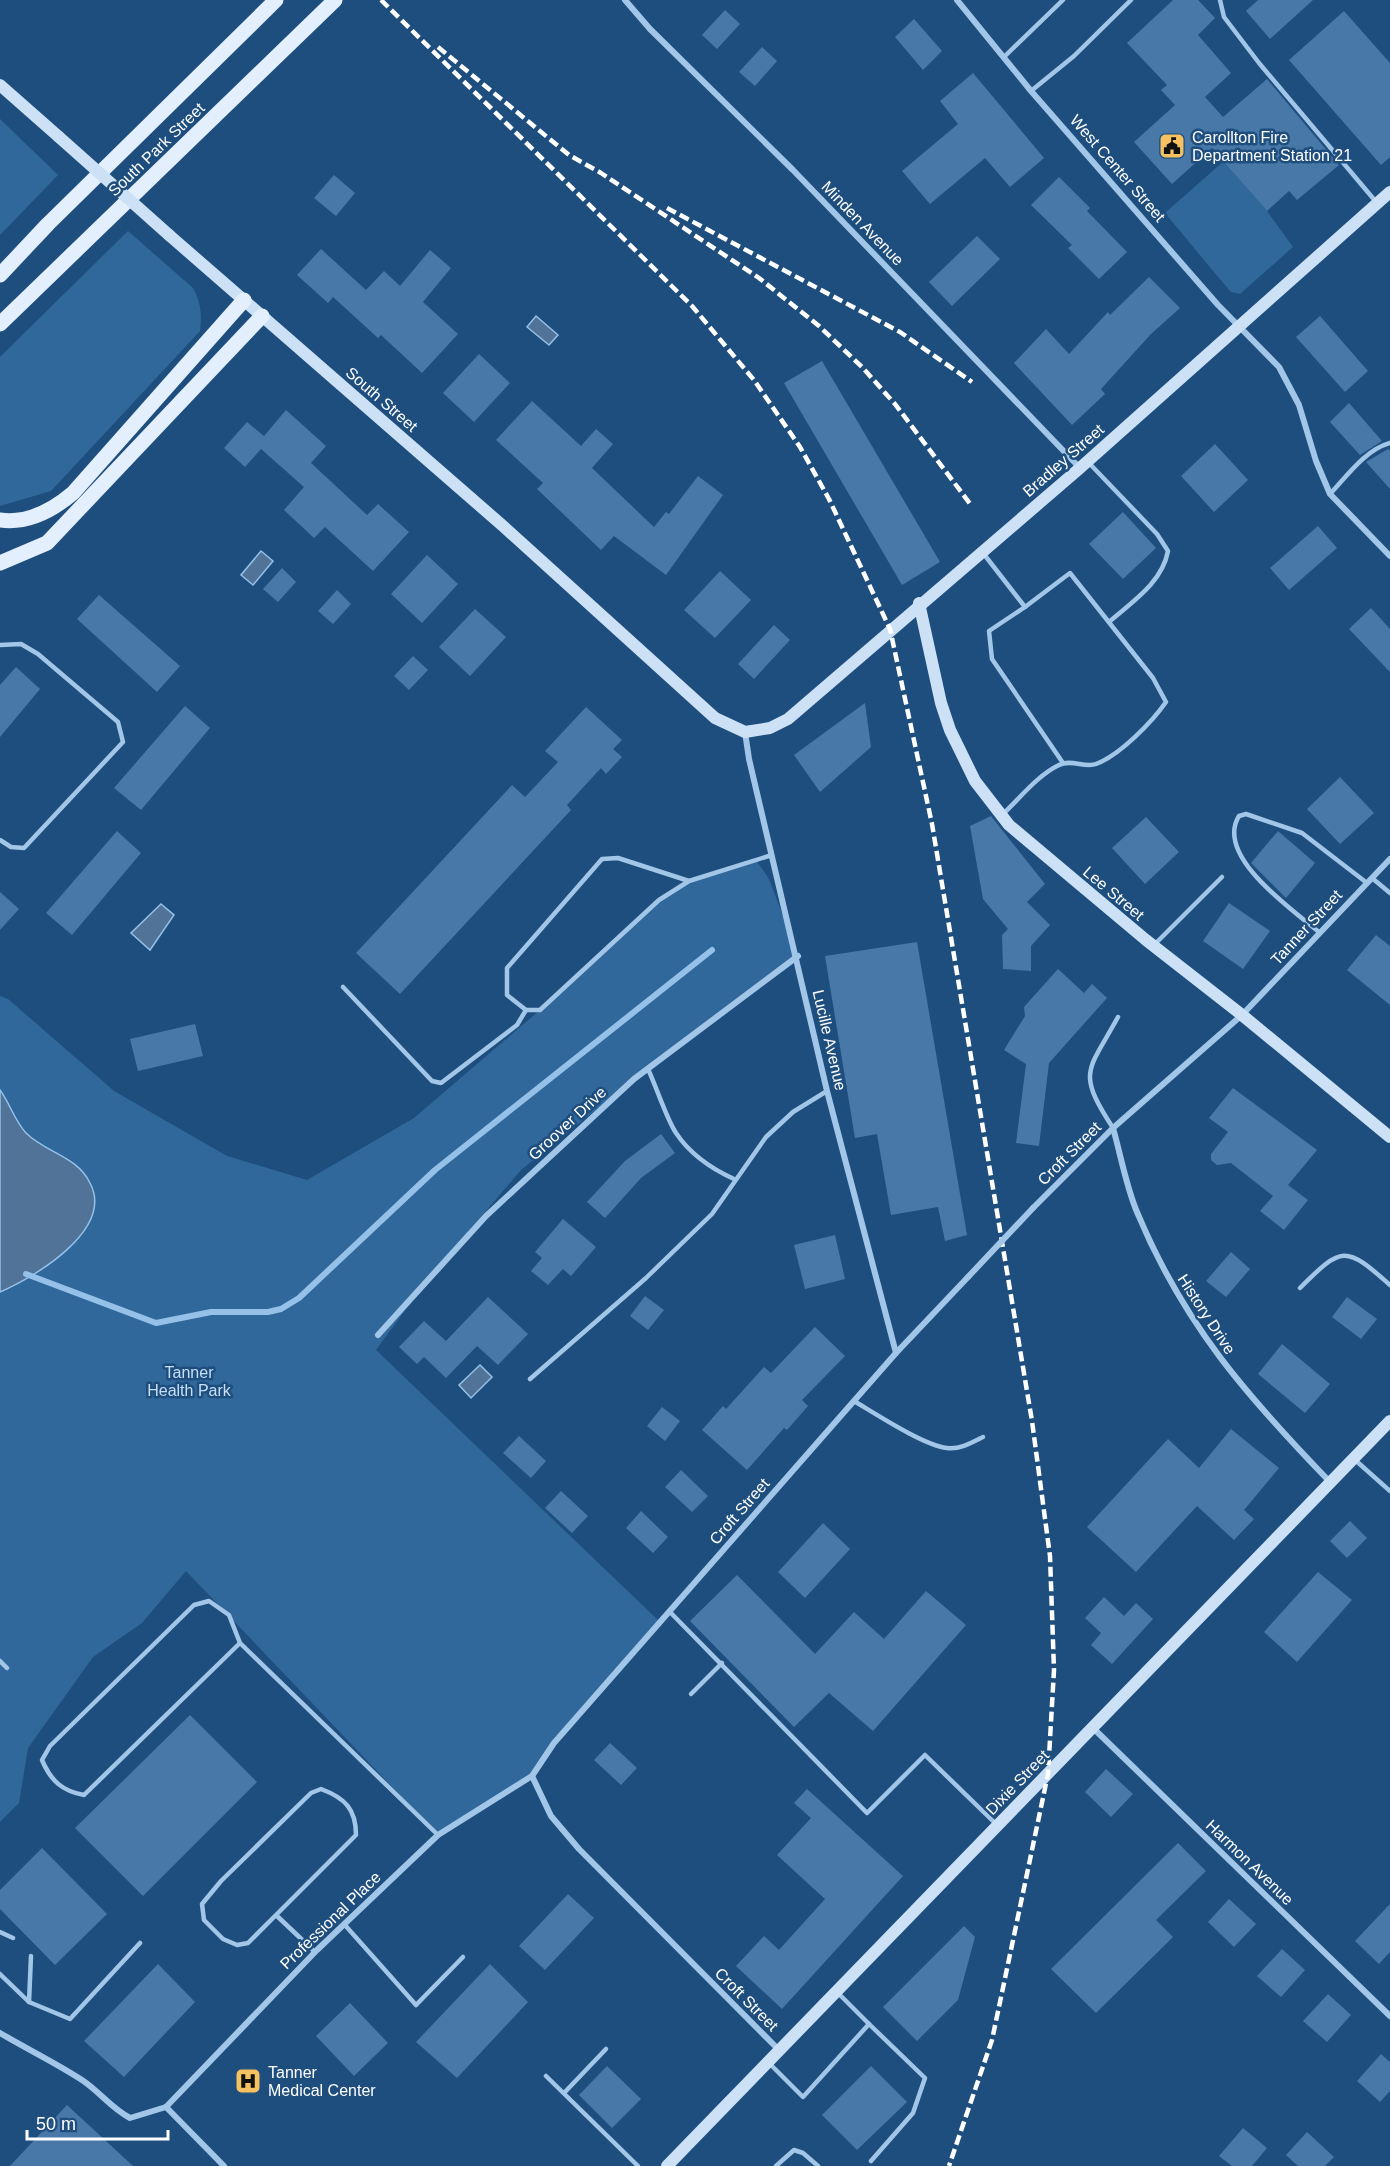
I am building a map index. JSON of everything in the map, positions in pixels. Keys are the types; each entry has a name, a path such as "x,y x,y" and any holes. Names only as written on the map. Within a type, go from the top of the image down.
{"main road":[{"name":"South Park Street","path":"0,275 48,224 276,0"},
{"name":"South Park Street","path":"0,324 335,0"},
{"path":"0,520 21,520 36,516 62,503 244,300"},
{"path":"0,563 46,543 262,315"}],"street":[{"name":"Minden Avenue","path":"625,0 650,29 793,170 1083,464"},
{"name":"West Center Street","path":"957,0 1031,91 1218,305 1264,349 1291,386 1330,494"},
{"name":"South Street","path":"0,85 503,526 715,718 745,732"},
{"name":"Bradley Street","path":"745,732 770,728 788,719 919,603 1083,464 1390,192"},
{"path":"1330,494 1389,552"},
{"name":"Lee Street","path":"919,603 941,703 950,730 975,781 1001,815 1030,845 1390,1137"},
{"name":"Lucille Avenue","path":"745,732 827,1091 896,1353"},
{"name":"Tanner Street","path":"1242,1015 1390,859"},
{"name":"Groover Drive","path":"378,1335 486,1216 648,1069 798,956"},
{"name":"Croft Street","path":"780,2050 579,1849 551,1816 532,1776 554,1743 896,1353 1113,1128 1242,1015"},
{"name":"History Drive","path":"1113,1128 1136,1210 1172,1288 1209,1346 1249,1396 1331,1483"},
{"name":"Dixie Street","path":"667,2166 1390,1421"},
{"name":"Harmon Avenue","path":"1092,1727 1390,2016"},
{"name":"Professional Place","path":"166,2107 315,1952 438,1834 532,1776"},
{"path":"0,2033 82,2080 100,2094 114,2110 130,2118 166,2107 224,2166"}],"lane":[{"path":"1004,57 1063,0"},
{"path":"1031,91 1074,56 1131,0"},
{"path":"1220,0 1224,17 1259,63 1377,203"},
{"path":"1330,494 1361,461 1381,446 1390,443"},
{"path":"1083,464 1157,534 1168,551 1165,566 1152,584 1109,622"},
{"path":"981,551 1025,607"},
{"path":"1001,815 1050,770 1063,763 1095,765 1121,748 1155,718 1166,702 1154,678 1070,573 989,631 992,659 1063,763"},
{"path":"0,645 21,644 38,654 118,722 123,742 24,848 11,847 0,840"},
{"path":"1320,933 1241,861 1234,823 1239,816 1246,814 1302,833 1369,881 1390,893"},
{"path":"689,881 618,858 602,859 507,968 507,995 526,1010 540,1010 659,900 689,881 772,855"},
{"path":"1153,946 1222,877"},
{"path":"343,987 432,1081 441,1083 517,1025 526,1010"},
{"path":"1113,1128 1089,1088 1089,1072 1118,1017"},
{"path":"648,1069 675,1133 714,1170 735,1179"},
{"path":"530,1379 646,1278 704,1222 766,1137 794,1112 827,1091"},
{"path":"1300,1288 1330,1258 1348,1255 1366,1264 1390,1285"},
{"path":"854,1401 907,1431 948,1449 968,1445 984,1437"},
{"path":"1354,1459 1390,1491"},
{"path":"240,1643 84,1795 69,1792 49,1777 42,1760 50,1746 194,1605 209,1601 229,1615 240,1643 438,1834"},
{"path":"669,1611 867,1813 925,1755 998,1826"},
{"path":"0,1661 7,1668"},
{"path":"691,1694 722,1663"},
{"path":"321,1789 337,1795 350,1806 356,1820 356,1835 276,1915 248,1943 237,1945 223,1940 204,1920 202,1904 221,1881 311,1793 321,1789"},
{"path":"276,1915 315,1952"},
{"path":"344,1924 416,2005 463,1957"},
{"path":"0,1932 13,1938"},
{"path":"0,1974 30,2002 70,2019 140,1943"},
{"path":"30,2002 31,1956"},
{"path":"837,1992 925,2079 913,2113 871,2161"},
{"path":"768,2062 803,2097 869,2024"},
{"path":"564,2093 606,2049"},
{"path":"546,2076 638,2166"},
{"path":"776,2166 794,2150 803,2153 818,2166"}],"green space":[{"path":"0,119 58,175 0,235"},
{"path":"1224,161 1267,211 1293,247 1240,294 1231,292 1165,213"},
{"path":"128,231 193,288 200,309 200,331 51,491 0,506 0,357"},
{"name":"Tanner Health Park","path":"756,860 769,879 798,956 634,1079 521,1170 431,1275 376,1350 660,1622 554,1743 532,1776 438,1835 186,1571 142,1623 93,1657 28,1748 19,1803 0,1822 0,996 8,999 114,1091 227,1156 307,1180 414,1118 540,1010 659,900 689,881"}],"shaded area":[{"path":"536,316 558,335 549,345 527,327"},
{"path":"261,551 273,561 253,585 241,575"},
{"path":"161,904 174,915 150,950 131,933"},
{"path":"0,1090 26,1133 69,1161 84,1174 90,1183 95,1201 91,1218 67,1250 32,1276 0,1292"},
{"path":"480,1365 492,1377 471,1398 459,1385"}],"building":[{"path":"1173,0 1198,0 1215,18 1198,35 1231,73 1205,97 1223,117 1267,79 1339,165 1297,200 1289,191 1267,211 1212,148 1172,184 1134,142 1175,105 1161,90 1167,85 1127,43"},
{"path":"1258,0 1313,0 1270,39 1246,11"},
{"path":"725,10 740,24 717,49 702,35"},
{"path":"1344,11 1390,63 1390,157 1381,165 1289,60"},
{"path":"914,19 942,51 923,70 895,37"},
{"path":"762,47 777,61 755,86 739,72"},
{"path":"973,73 1044,158 1010,187 985,158 930,204 902,171 958,124 940,101"},
{"path":"334,175 355,193 336,216 314,198"},
{"path":"1059,177 1090,208 1087,211 1127,252 1099,279 1068,248 1072,245 1031,205"},
{"path":"977,236 1000,259 952,306 929,282"},
{"path":"321,249 366,290 384,271 400,286 430,250 451,268 423,302 458,334 422,373 381,335 378,338 333,297 328,303 297,275"},
{"path":"1149,277 1180,308 1151,334 1101,389 1105,394 1072,425 1014,363 1046,329 1069,354 1108,312 1110,315"},
{"path":"1320,316 1368,371 1345,392 1296,337"},
{"path":"479,354 510,383 474,422 443,393"},
{"path":"822,361 940,562 902,585 784,383"},
{"path":"532,401 581,446 596,429 613,444 592,468 654,527 666,512 669,514 698,476 723,495 666,575 614,536 601,550 537,489 543,483 496,440"},
{"path":"1349,403 1382,441 1360,455 1330,422"},
{"path":"286,410 326,446 311,463 367,515 378,504 409,532 373,571 325,527 314,538 284,510 304,487 261,449 245,467 224,448 247,422 264,436"},
{"path":"1215,444 1248,480 1214,512 1181,476"},
{"path":"1388,449 1390,451 1390,489 1366,462"},
{"path":"1123,512 1156,548 1123,579 1089,544"},
{"path":"1318,526 1337,548 1289,590 1270,568"},
{"path":"427,555 458,584 422,623 391,594"},
{"path":"282,568 296,582 278,602 263,589"},
{"path":"720,571 751,600 715,638 684,610"},
{"path":"337,590 351,604 333,624 318,611"},
{"path":"99,595 180,666 157,692 77,619"},
{"path":"1371,608 1390,629 1390,672 1349,629"},
{"path":"475,609 506,637 470,676 439,647"},
{"path":"774,625 790,640 754,679 738,664"},
{"path":"413,656 428,670 409,690 394,676"},
{"path":"16,667 40,689 0,737 0,685"},
{"path":"865,703 871,747 820,792 794,755"},
{"path":"185,706 210,728 141,810 114,788"},
{"path":"586,707 622,740 613,749 622,757 606,774 601,768 567,805 571,810 400,994 356,953 512,785 525,797 558,762 545,751"},
{"path":"1340,777 1374,813 1340,844 1307,809"},
{"path":"991,816 1045,884 1027,902 1050,925 1031,946 1031,971 1003,969 1002,935 1008,929 983,899 970,826"},
{"path":"1146,817 1179,852 1145,884 1112,848"},
{"path":"117,831 141,853 72,935 46,913"},
{"path":"1278,831 1315,863 1286,898 1251,863"},
{"path":"0,892 19,909 0,930"},
{"path":"1229,903 1270,931 1243,969 1203,941"},
{"path":"1376,935 1390,946 1390,1005 1347,970"},
{"path":"917,942 967,1235 945,1241 938,1207 891,1215 877,1134 855,1138 825,956"},
{"path":"1058,969 1084,993 1092,984 1107,998 1049,1063 1039,1146 1016,1143 1026,1064 1004,1050 1025,1016 1024,1007"},
{"path":"195,1024 203,1056 138,1071 130,1039"},
{"path":"1233,1088 1317,1150 1288,1185 1308,1200 1284,1230 1260,1211 1273,1196 1231,1163 1217,1165 1211,1160 1211,1154 1228,1132 1209,1118"},
{"path":"661,1134 675,1153 641,1178 605,1218 587,1202 625,1161"},
{"path":"563,1219 596,1247 571,1276 563,1269 548,1285 531,1271 542,1258 535,1252"},
{"path":"835,1235 845,1279 805,1289 794,1245"},
{"path":"1231,1252 1250,1269 1226,1297 1206,1281"},
{"path":"645,1296 664,1310 648,1330 630,1316"},
{"path":"488,1297 528,1334 498,1365 477,1346 446,1378 424,1357 417,1364 399,1347 424,1321 446,1341"},
{"path":"1347,1297 1377,1319 1361,1339 1332,1317"},
{"path":"815,1327 845,1356 802,1400 808,1406 787,1430 784,1428 747,1470 702,1430 723,1406 726,1409 764,1367 771,1373"},
{"path":"1282,1344 1330,1384 1305,1413 1258,1374"},
{"path":"662,1407 680,1421 665,1441 647,1426"},
{"path":"1231,1429 1279,1468 1244,1510 1254,1519 1234,1540 1197,1506 1136,1572 1087,1527 1168,1439 1199,1468"},
{"path":"519,1436 546,1461 531,1478 503,1453"},
{"path":"681,1470 708,1496 692,1512 665,1487"},
{"path":"561,1491 588,1516 572,1533 545,1508"},
{"path":"641,1511 668,1537 653,1553 626,1528"},
{"path":"1350,1521 1367,1538 1347,1558 1330,1541"},
{"path":"823,1523 850,1549 805,1598 778,1572"},
{"path":"1318,1572 1352,1600 1297,1662 1264,1632"},
{"path":"737,1575 815,1654 854,1612 884,1639 926,1591 966,1625 873,1731 829,1693 794,1727 690,1621"},
{"path":"1104,1597 1124,1616 1136,1603 1153,1619 1112,1664 1091,1645 1101,1633 1085,1618"},
{"path":"190,1715 257,1782 143,1896 75,1828"},
{"path":"610,1743 637,1768 621,1785 594,1760"},
{"path":"1106,1769 1133,1794 1111,1817 1085,1792"},
{"path":"807,1789 903,1876 782,2009 736,1966 764,1936 779,1950 825,1899 777,1855 811,1818 794,1803"},
{"path":"1178,1843 1206,1871 1156,1920 1173,1937 1096,2013 1051,1969"},
{"path":"42,1848 107,1914 55,1965 0,1909 0,1890"},
{"path":"568,1894 594,1918 545,1970 519,1946"},
{"path":"1229,1899 1256,1924 1234,1947 1208,1922"},
{"path":"1390,1904 1390,1952 1379,1964 1355,1941"},
{"path":"964,1926 975,1937 958,2000 917,2041 883,2007"},
{"path":"1282,1949 1305,1970 1281,1997 1257,1976"},
{"path":"158,1964 195,2002 124,2077 84,2041"},
{"path":"490,1964 528,2002 457,2078 416,2042"},
{"path":"1328,1994 1351,2015 1327,2042 1303,2021"},
{"path":"350,2003 388,2043 354,2076 316,2036"},
{"path":"1381,2054 1390,2062 1390,2091 1380,2102 1357,2081"},
{"path":"607,2066 641,2099 612,2128 579,2095"},
{"path":"871,2066 907,2102 857,2150 822,2115"},
{"path":"67,2105 133,2166 10,2166"},
{"path":"1243,2128 1267,2148 1252,2166 1232,2166 1219,2156"},
{"path":"1307,2132 1334,2157 1325,2166 1298,2166 1286,2155"}],"waterway":[{"path":"26,1274 156,1323 211,1312 268,1312 281,1309 299,1298 435,1170 712,950"}],"railway":[{"path":"381,0 692,306 754,380 800,447 829,499 890,629 932,824 1032,1421 1050,1556 1054,1670 1048,1774 992,2040 949,2166"},
{"path":"438,47 569,155 601,173 759,278 819,326 862,367 895,404 971,505"},
{"path":"667,208 900,332 972,382"}],"place":[{"name":"Carollton Fire Department Station 21","path":"1172,146"},
{"name":"Tanner Medical Center","path":"248,2081"}]}
